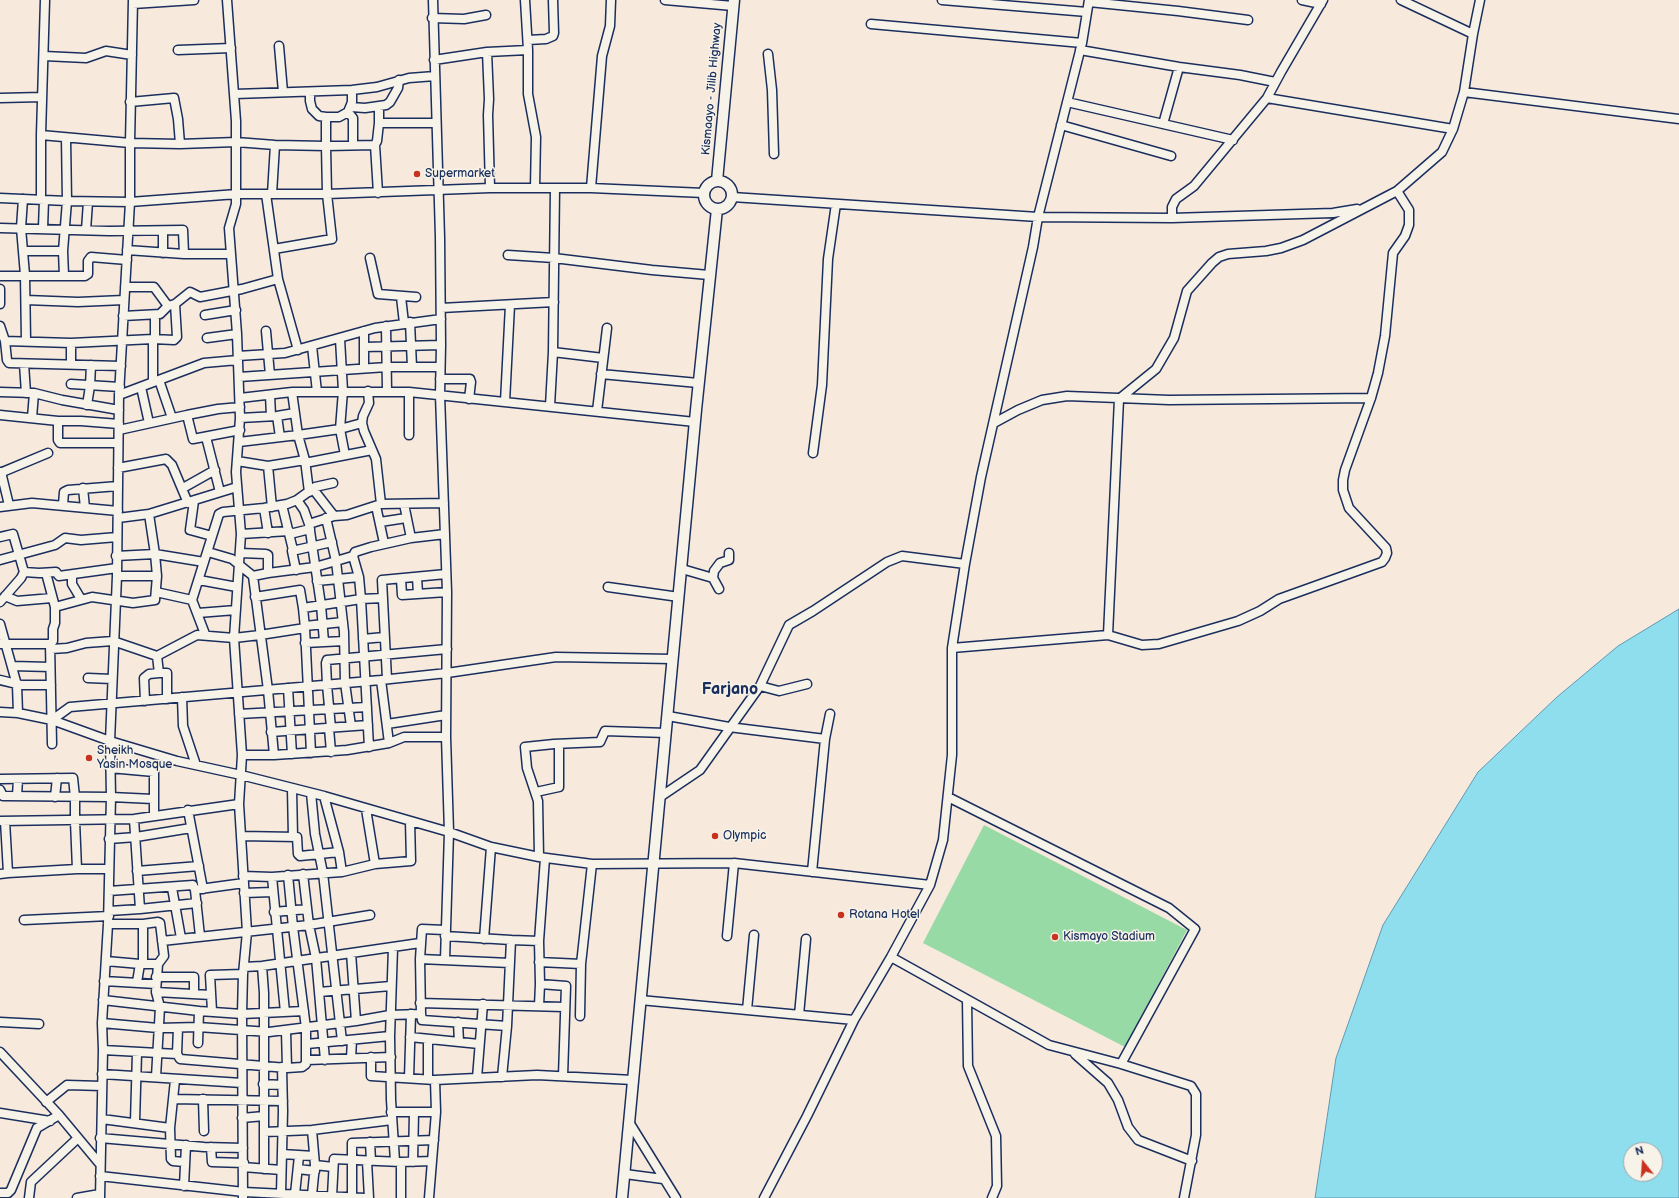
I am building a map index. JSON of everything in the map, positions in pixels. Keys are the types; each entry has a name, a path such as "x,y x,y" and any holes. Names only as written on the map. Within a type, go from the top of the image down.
{"main road":[{"name":"Kismaayo - Jilib Highway","path":"717,181 733,3"},
{"path":"717,181 722,181 729,186 732,197 726,206 717,209 706,203 704,193 709,184 717,181"},
{"path":"622,1198 682,569 698,383 717,209"}],"street":[{"path":"43,228 41,135 45,0"},
{"path":"77,1198 100,1196 103,1050 102,1023 109,917 109,839 111,797 110,741 117,572 119,391 130,202 130,102 133,2 194,0"},
{"path":"227,0 235,94 237,194 236,206 229,225 230,254 236,310 240,398 237,487 241,534 234,638 242,755 239,804 247,932 243,971 242,1014 244,1195"},
{"path":"433,0 432,18 439,189 441,308 440,395 447,592 446,737 449,832 445,960"},
{"path":"525,0 528,40 528,94 536,137 535,188"},
{"path":"528,40 546,39 553,36 553,0"},
{"path":"591,188 602,56 610,26 611,0"},
{"path":"665,0 733,3"},
{"path":"942,0 1087,12"},
{"path":"1172,218 1172,207 1176,199 1194,186 1267,98 1322,2 1302,0"},
{"path":"1400,0 1473,34"},
{"path":"1108,635 1119,399 1156,369 1174,338 1187,291 1212,262 1219,257 1228,254 1266,251 1281,248 1303,240 1397,191 1442,152 1453,129 1464,92 1480,0"},
{"path":"764,1198 807,1116 854,1020 891,957 930,885 943,840 952,755 952,648 965,564 981,477 1033,247 1038,217 1081,47 1089,1 1248,20"},
{"path":"432,18 464,19 486,15"},
{"path":"871,24 1081,47 1179,67 1240,75 1276,82"},
{"path":"279,46 284,92"},
{"path":"178,50 231,48"},
{"path":"434,60 487,52 528,50"},
{"path":"44,56 86,58 106,51 132,55"},
{"path":"487,52 490,188"},
{"path":"768,54 772,90 774,154"},
{"path":"1163,124 1179,67"},
{"path":"235,94 352,90 378,87 398,80 435,76"},
{"path":"310,92 312,109 318,116 339,117 350,110 386,106 398,88 398,80"},
{"path":"352,90 350,110 353,118 353,145"},
{"path":"1464,92 1679,119"},
{"path":"0,98 42,97"},
{"path":"130,102 174,98 178,119 180,144"},
{"path":"1267,98 1453,129"},
{"path":"1067,102 1233,140"},
{"path":"378,193 374,145 377,142 379,107"},
{"path":"274,249 332,239 327,194 326,117"},
{"path":"379,123 436,123"},
{"path":"1061,125 1171,156"},
{"path":"41,135 130,143 180,144 236,142 275,145 374,145"},
{"path":"64,276 63,251 67,201 66,138"},
{"path":"275,145 269,194 274,249 278,279 298,350"},
{"path":"0,198 88,202 130,202 237,194 378,193 439,189 490,188 591,188 704,193"},
{"path":"550,406 553,352 555,188"},
{"path":"952,648 1108,635 1142,645 1159,644 1238,621 1260,611 1279,599 1382,562 1386,558 1386,548 1349,508 1343,490 1345,470 1371,398 1378,373 1385,336 1394,253 1405,236 1409,220 1409,210 1397,191"},
{"path":"732,197 1038,217 1172,218 1333,213 1366,207"},
{"path":"23,199 21,228 25,275 26,341"},
{"path":"86,230 88,202"},
{"path":"813,453 822,385 828,258 836,204"},
{"path":"0,228 128,231 183,230 184,254"},
{"path":"163,231 163,252"},
{"path":"127,250 184,254 230,254"},
{"path":"23,252 63,251"},
{"path":"508,255 554,258 652,270 709,275"},
{"path":"0,276 87,275 88,261 91,257 127,260"},
{"path":"370,258 378,294 416,297"},
{"path":"123,316 162,314 190,292 200,297 278,279"},
{"path":"4,346 26,341 71,343 154,339 172,341 177,339 172,305 154,287 125,287"},
{"path":"0,289 0,301"},
{"path":"401,297 412,346 412,367"},
{"path":"26,300 78,302 124,300"},
{"path":"441,308 554,302"},
{"path":"505,402 510,305"},
{"path":"204,315 236,310"},
{"path":"155,315 154,339 156,381 172,418"},
{"path":"71,384 119,391 141,387 204,363 298,350 386,326 441,319"},
{"path":"0,326 8,362 24,364 121,366"},
{"path":"386,326 387,391"},
{"path":"597,411 607,328"},
{"path":"266,331 270,375"},
{"path":"364,331 364,368"},
{"path":"207,338 237,334"},
{"path":"340,339 342,370 340,429 345,455"},
{"path":"71,343 71,364"},
{"path":"312,346 317,392"},
{"path":"365,347 441,346"},
{"path":"553,352 603,358"},
{"path":"24,364 30,393 32,418"},
{"path":"87,405 91,365"},
{"path":"239,377 364,368 440,367"},
{"path":"601,374 698,383"},
{"path":"440,379 470,379 469,399"},
{"path":"141,387 149,423"},
{"path":"368,391 369,403 363,416 362,423 377,462 378,505 384,543"},
{"path":"0,392 30,393 119,410"},
{"path":"240,398 292,392 409,392 695,422"},
{"path":"292,392 298,435 311,490 330,517 343,622 345,682 351,726"},
{"path":"409,392 409,435"},
{"path":"270,395 280,437"},
{"path":"994,423 1018,410 1042,400 1067,396 1169,400 1371,398"},
{"path":"0,415 58,421 81,421 119,427 149,423 218,409 240,407"},
{"path":"240,418 296,413"},
{"path":"187,415 193,439 240,430"},
{"path":"58,421 58,440 60,443 118,443"},
{"path":"239,442 340,429 362,423"},
{"path":"206,437 220,492"},
{"path":"237,461 268,466 305,462 372,450"},
{"path":"9,505 1,472 48,453"},
{"path":"118,468 166,459 172,465 182,488 191,502 190,530 212,536"},
{"path":"268,466 268,533"},
{"path":"182,488 215,470"},
{"path":"205,634 192,600 220,514 282,505 297,500 315,486 333,483"},
{"path":"63,506 65,491 83,488 118,486"},
{"path":"0,507 32,503 85,508 118,515 149,514 237,487"},
{"path":"83,488 85,508"},
{"path":"297,500 304,510 309,526 321,605 324,642"},
{"path":"241,534 289,533 330,517 347,515 378,505 444,503"},
{"path":"404,504 411,538"},
{"path":"282,505 293,550 292,552 296,570"},
{"path":"55,607 92,597 133,604 148,603 155,600 157,576 149,514"},
{"path":"380,522 406,518"},
{"path":"0,537 13,534 24,572 21,578 3,599"},
{"path":"253,576 268,572 315,567 353,556 355,552 384,543 445,534"},
{"path":"0,560 56,545 65,538 80,540 117,537"},
{"path":"293,550 332,542"},
{"path":"208,552 230,559 253,576 268,690 274,755"},
{"path":"718,589 713,578 714,570 720,563 729,560 729,553"},
{"path":"116,556 155,554 204,562"},
{"path":"240,554 266,554 268,557 268,572"},
{"path":"353,556 359,577 361,599 369,747"},
{"path":"660,797 700,770 729,727 760,686 789,625 813,611 887,562 902,556 965,564"},
{"path":"682,569 713,578"},
{"path":"24,572 56,572 59,576 117,572 157,576"},
{"path":"46,573 55,607 55,623 50,646 52,744"},
{"path":"72,574 72,584 81,599"},
{"path":"389,743 384,680 385,654 382,580 446,574"},
{"path":"317,581 359,577"},
{"path":"417,577 418,594"},
{"path":"401,579 402,595 447,592"},
{"path":"199,580 237,587"},
{"path":"608,587 679,598"},
{"path":"255,597 298,590 300,591 305,627 310,753"},
{"path":"156,592 192,600"},
{"path":"3,599 17,601 52,598"},
{"path":"303,608 361,599 383,598"},
{"path":"198,613 236,610"},
{"path":"3,644 67,648 86,643 113,641 157,656 194,636 205,634 234,638 260,636 305,627 343,622"},
{"path":"0,624 3,644 12,666 17,685 18,713"},
{"path":"363,639 384,637"},
{"path":"305,643 344,641"},
{"path":"331,752 327,660 446,650"},
{"path":"157,656 159,673"},
{"path":"52,720 70,707 167,699 237,691 268,690 345,682 384,680 447,673 556,657 673,659"},
{"path":"12,666 50,667"},
{"path":"145,700 144,678 149,674 159,673 167,673 167,699"},
{"path":"88,678 112,679"},
{"path":"0,680 17,685 51,685"},
{"path":"760,686 779,691 807,684"},
{"path":"288,688 292,754"},
{"path":"182,697 183,726 196,765"},
{"path":"240,714 367,707"},
{"path":"0,712 18,713 52,720 110,741 177,761 241,775 324,796 449,832 491,847 542,857 592,864 734,863 930,885"},
{"path":"812,872 825,740 830,714"},
{"path":"387,724 446,715"},
{"path":"668,716 729,727 825,740"},
{"path":"271,732 368,725"},
{"path":"539,1006 539,940 542,857 538,801 527,768 525,747 600,742 605,731 666,733"},
{"path":"242,755 331,752 389,743 404,737 446,737"},
{"path":"536,792 559,788 559,744"},
{"path":"110,768 154,772 154,816"},
{"path":"55,796 57,778"},
{"path":"0,779 73,778 77,869"},
{"path":"17,796 18,779"},
{"path":"292,789 293,837"},
{"path":"0,790 3,796 153,799"},
{"path":"311,793 315,834 323,873 342,1041"},
{"path":"324,796 339,852 342,872"},
{"path":"948,797 1169,908 1195,929 1121,1064"},
{"path":"109,869 77,869 4,873 2,821 134,819 188,810 239,804"},
{"path":"366,809 375,864"},
{"path":"188,810 199,866 199,889 197,903 200,936"},
{"path":"134,819 140,909"},
{"path":"109,891 172,888 193,885 199,889 244,879 342,872 375,864 412,860 410,821"},
{"path":"109,839 136,838 191,828"},
{"path":"241,836 297,837 299,856 339,852"},
{"path":"484,939 491,847"},
{"path":"726,936 734,863"},
{"path":"580,1016 581,964 592,864"},
{"path":"138,871 199,866"},
{"path":"303,874 309,925 316,958 325,1060"},
{"path":"178,1028 177,1054 180,1059 284,1068 302,1067 306,1064 306,1028 288,875"},
{"path":"272,877 272,892 281,963 285,1012"},
{"path":"172,888 181,938"},
{"path":"244,893 272,892"},
{"path":"24,920 109,917 140,909 197,903"},
{"path":"274,912 307,909"},
{"path":"162,941 309,925 370,915"},
{"path":"109,917 143,924 156,922 160,923 164,956 158,964 156,984 160,1007 156,1077"},
{"path":"137,982 142,964 143,924"},
{"path":"507,1026 422,1020 420,1002 420,944 422,929 484,939 539,940"},
{"path":"747,1010 754,935"},
{"path":"799,1015 806,939"},
{"path":"502,1077 507,1026 511,940"},
{"path":"212,1011 210,976 212,974 243,971 262,966 333,955 420,944"},
{"path":"392,948 390,1015 392,1116 401,1198"},
{"path":"351,953 356,1021"},
{"path":"891,957 1049,1045 1121,1064 1191,1086 1196,1094 1196,1135 1184,1198"},
{"path":"420,959 510,963"},
{"path":"106,961 158,964"},
{"path":"539,962 581,964"},
{"path":"262,966 264,1013 264,1169"},
{"path":"156,984 194,976 194,994"},
{"path":"104,981 156,984 194,994 211,995"},
{"path":"540,984 580,987"},
{"path":"319,992 391,986"},
{"path":"562,1076 566,986"},
{"path":"103,1000 199,1011 242,1014 304,1011"},
{"path":"640,1000 854,1020"},
{"path":"967,1000 968,1066 996,1136 997,1186 992,1198"},
{"path":"420,1002 564,1007"},
{"path":"477,1078 483,1004"},
{"path":"198,1043 199,1011"},
{"path":"409,1078 412,1014"},
{"path":"102,1023 158,1028 198,1027 264,1032 286,1031 339,1024 390,1015 421,1014"},
{"path":"0,1022 39,1024"},
{"path":"458,1022 459,1042"},
{"path":"280,1194 283,1101 282,1085 286,1031"},
{"path":"307,1044 390,1036"},
{"path":"410,1037 479,1044"},
{"path":"428,1038 436,1112 429,1198"},
{"path":"351,1058 352,1040"},
{"path":"103,1050 177,1054"},
{"path":"0,1052 59,1115 100,1163"},
{"path":"1073,1052 1108,1083 1118,1100 1128,1127 1138,1140 1192,1161"},
{"path":"135,1122 137,1053"},
{"path":"371,1057 371,1076 432,1079 537,1075 633,1080"},
{"path":"307,1060 391,1057"},
{"path":"102,1074 242,1084"},
{"path":"175,1080 170,1128 170,1144 172,1160 184,1162"},
{"path":"263,1084 282,1085"},
{"path":"46,1102 67,1085 102,1086"},
{"path":"203,1099 204,1131"},
{"path":"173,1100 242,1099 283,1101"},
{"path":"264,1132 312,1130 414,1112 436,1112"},
{"path":"413,1162 414,1112"},
{"path":"0,1113 50,1121"},
{"path":"2,1195 11,1190 28,1154 37,1128 59,1115"},
{"path":"242,1118 264,1116"},
{"path":"102,1119 135,1122 170,1128"},
{"path":"629,1122 676,1198"},
{"path":"312,1130 315,1168 312,1195"},
{"path":"29,1198 31,1182 78,1138"},
{"path":"100,1138 211,1147 243,1148"},
{"path":"352,1197 352,1143 434,1140"},
{"path":"369,1198 370,1142"},
{"path":"184,1186 186,1145"},
{"path":"211,1147 212,1162 281,1170"},
{"path":"282,1154 314,1156"},
{"path":"299,1156 298,1169 300,1196"},
{"path":"327,1197 334,1159 398,1162 432,1161"},
{"path":"298,1169 333,1167"},
{"path":"625,1174 664,1179"},
{"path":"100,1176 244,1195 280,1194 365,1198"}],"green space":[{"name":"Kismayo Stadium","path":"984,825 1187,930 1125,1047 923,943"}],"water":[{"path":"1679,609 1679,1198 1315,1198 1336,1058 1383,925 1478,772 1557,697 1618,646"}],"place":[{"name":"Supermarket","path":"417,174"},
{"name":"Sheikh Yasin Mosque","path":"89,758"},
{"name":"Olympic","path":"715,836"},
{"name":"Rotana Hotel","path":"841,915"},
{"name":"Kismayo Stadium","path":"1055,937"}],"district":[{"name":"Farjano","path":"730,690"}]}
